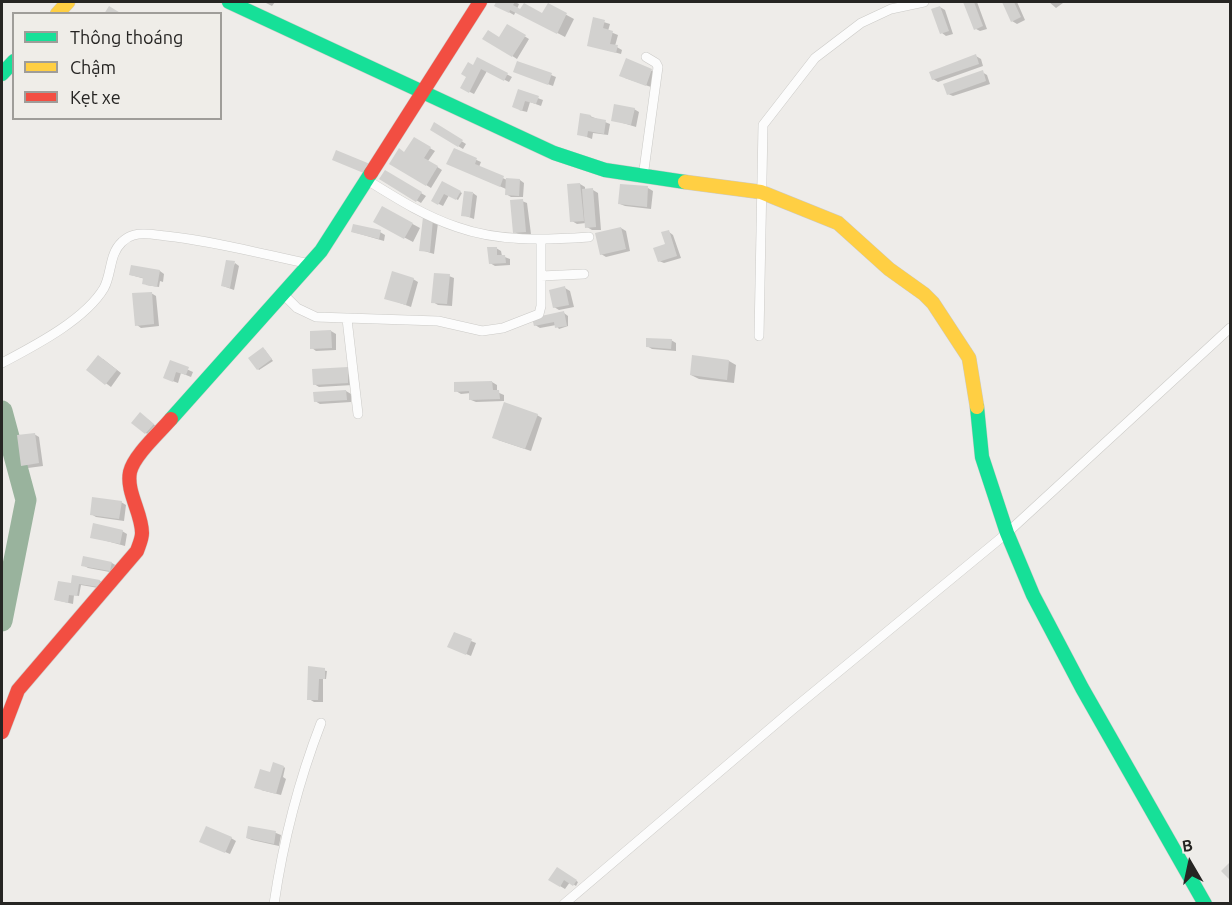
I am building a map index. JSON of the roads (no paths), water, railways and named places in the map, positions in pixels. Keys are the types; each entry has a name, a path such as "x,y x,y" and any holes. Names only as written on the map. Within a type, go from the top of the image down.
{"street":[{"path":"229,2 554,153 605,170 761,192 838,223 889,269 924,294 951,328 969,358 974,381 982,457 1006,533 1033,595 1082,688 1205,903"},
{"path":"2,732 18,690 137,550 142,535 141,522 131,487 130,472 136,458 321,251 480,2"},
{"path":"759,336 763,125 815,58 861,23 891,9 924,2"},
{"path":"643,177 658,67 646,57"},
{"path":"366,180 416,210 458,228 493,236 541,240 589,237"},
{"path":"2,363 69,322 91,304 103,289 108,278 114,252 122,241 133,235 153,234 224,244 310,264"},
{"path":"283,294 297,308 316,317 438,321 482,331 503,328 539,314 541,240"},
{"path":"541,276 584,274"},
{"path":"347,318 358,414"},
{"path":"564,903 1006,533 1230,328"},
{"path":"274,903 278,876 303,773 321,723"}],"waterway":[{"path":"2,411 26,500 2,621"}]}
